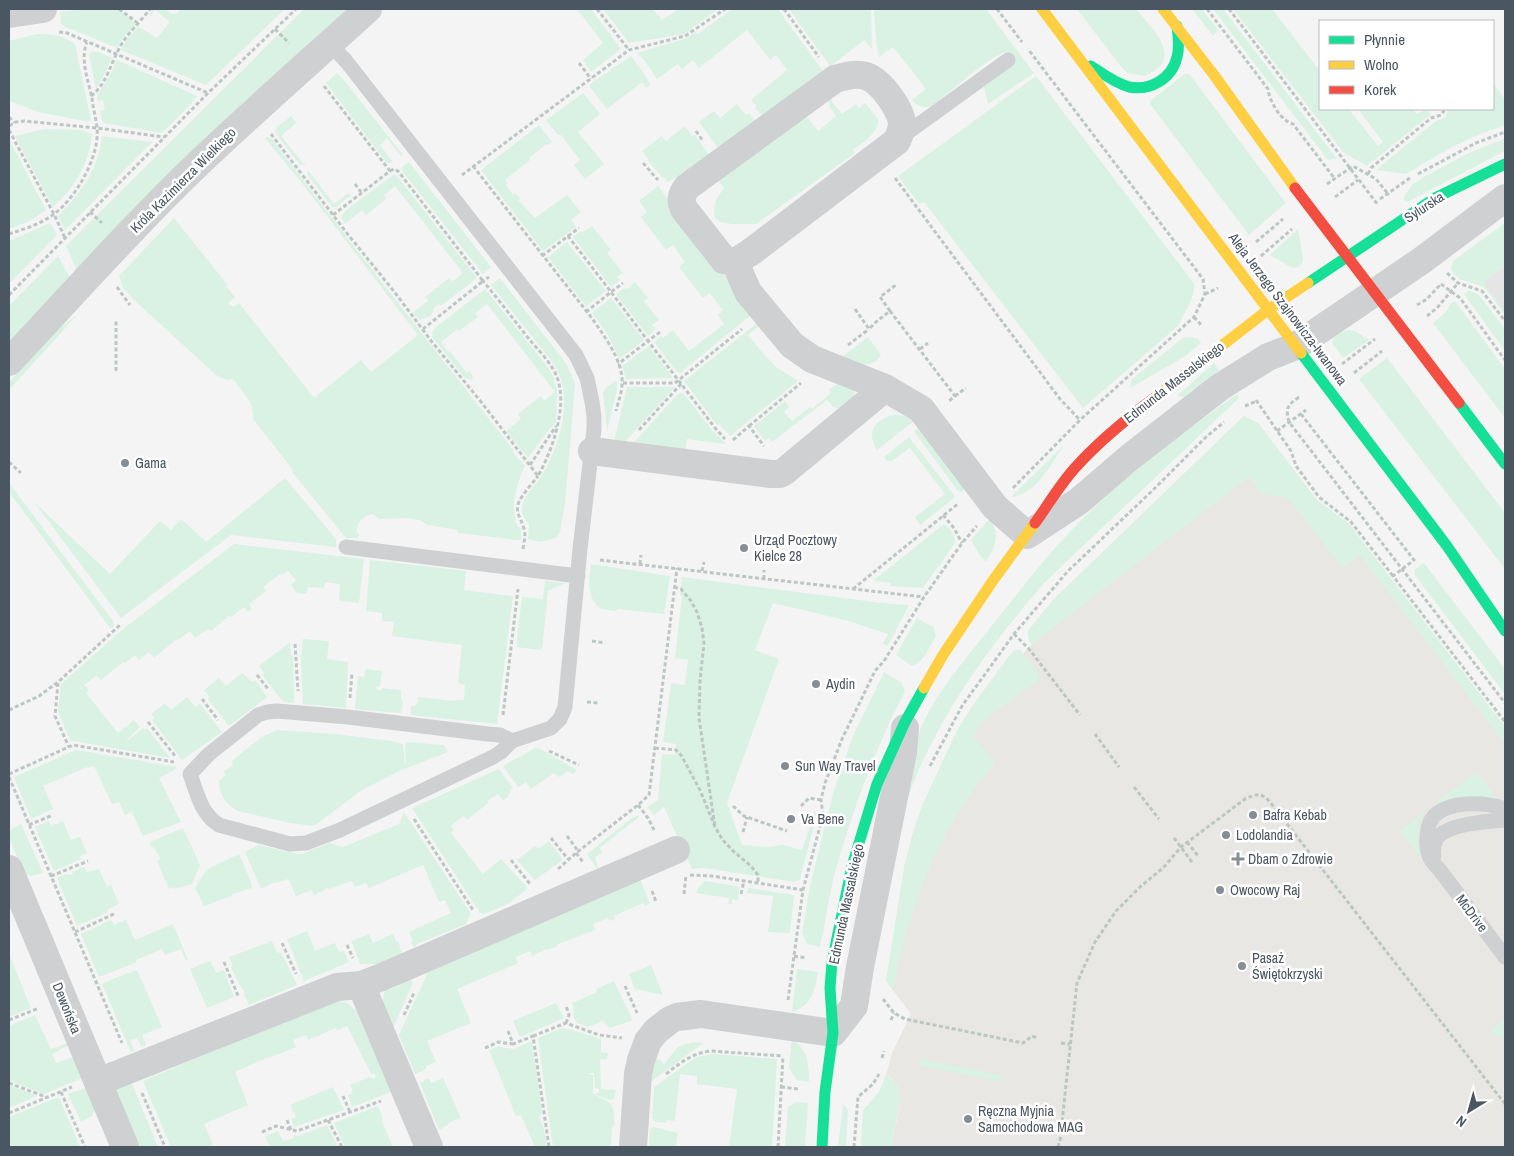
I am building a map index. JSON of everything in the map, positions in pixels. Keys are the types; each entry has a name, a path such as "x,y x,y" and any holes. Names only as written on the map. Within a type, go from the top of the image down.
{"main road":[{"name":"Aleja Jerzego Szajnowicza-Iwanowa","path":"1042,9 1447,546 1505,631"},
{"path":"1163,9 1347,257 1505,464"},
{"path":"1078,57 1122,85 1146,88 1155,86 1173,69 1177,60 1177,26"},
{"name":"Sylurska","path":"1347,257 1435,198 1505,164"},
{"name":"Edmunda Massalskiego","path":"905,722 952,642 994,579 1075,468 1114,430 1218,347 1269,309 1347,257"},
{"path":"822,1147 825,1092 833,1033"}],"street":[{"name":"Króla Kazimierza Wielkiego","path":"9,362 115,248 184,178 280,86 368,9"},
{"path":"9,14 50,20"},
{"path":"859,75 869,77 886,93 900,116 902,125 888,148 751,252 735,262 724,260 684,209 681,203 683,192 687,187 835,79 859,75"},
{"path":"1375,294 1505,198"},
{"path":"735,262 748,292 792,345 812,359 885,388 921,409 995,507 1027,535"},
{"name":"Edmunda Massalskiego","path":"1027,535 1078,501 1129,458 1220,387 1268,357 1296,346 1375,294"},
{"path":"599,452 780,474 885,388"},
{"name":"Edmunda Massalskiego","path":"833,1033 854,1006 903,752 905,722"},
{"path":"96,1080 132,1068 337,987 361,985 678,862"},
{"name":"Dewońska","path":"9,869 125,1147"},
{"path":"361,985 429,1147"},
{"path":"633,1147 651,1075 641,1060 648,1040 662,1026 677,1017 709,1014 833,1033"}],"lane":[{"path":"329,42 346,61 576,356 587,378 599,452 578,576 566,707 560,719 551,728 506,738 299,712 267,712 258,716 209,754 190,774 204,811 219,826 298,844 318,839 340,830 493,757 501,752 506,738"},
{"path":"888,148 1008,60"},
{"path":"346,547 578,576"},
{"name":"McDrive","path":"1505,809 1490,804 1471,804 1447,808 1431,821 1427,831 1426,848 1432,862 1505,957"},
{"name":"McDrive","path":"1439,869 1433,852 1435,843 1440,835 1453,828 1505,820"}],"path":[{"path":"119,9 138,24"},
{"path":"91,96 103,82 122,43 150,9"},
{"path":"9,294 208,93 296,9"},
{"path":"598,9 630,50"},
{"path":"460,177 630,50 685,36 725,9"},
{"path":"784,9 835,79"},
{"path":"997,9 1203,279 1205,294 1194,317 1080,420 1007,494"},
{"path":"1208,9 1268,89 1269,99 1287,122 1293,124 1335,179"},
{"path":"1228,9 1380,208"},
{"path":"50,20 67,33 208,93"},
{"path":"275,28 292,47"},
{"path":"9,234 34,226 54,214 67,202 88,169 95,150 97,128 84,56 87,42"},
{"path":"579,63 591,79"},
{"path":"321,83 390,171"},
{"path":"1368,174 1371,168 1432,118 1441,115 1444,110"},
{"path":"9,117 14,123"},
{"path":"65,238 9,128 14,123 24,121 164,137"},
{"path":"271,134 538,476"},
{"path":"888,148 1060,400 1080,420"},
{"path":"643,163 654,176"},
{"path":"473,166 495,194"},
{"path":"1327,184 1353,166 1376,179 1393,200"},
{"path":"333,215 390,171 398,171 483,282 537,348 558,380 560,392 559,419 549,453 538,476 520,501 517,512 524,528 525,539 520,570 506,738"},
{"path":"1336,196 1358,180"},
{"path":"355,184 361,192"},
{"path":"1256,242 1284,218"},
{"path":"1266,252 1297,225"},
{"path":"542,256 580,228"},
{"path":"568,236 726,441"},
{"path":"1203,279 1208,276"},
{"path":"422,329 483,282"},
{"path":"586,312 622,283"},
{"path":"1427,316 1437,308 1458,283 1482,291 1505,321"},
{"path":"1422,301 1441,284 1451,291 1460,298 1505,360"},
{"path":"890,311 880,297 896,285"},
{"path":"1205,294 1214,290"},
{"path":"622,383 675,383 764,312"},
{"path":"116,320 116,371"},
{"path":"618,364 660,332"},
{"path":"1346,361 1372,342"},
{"path":"920,349 928,343"},
{"path":"1354,373 1382,351"},
{"path":"599,452 625,445 681,384"},
{"path":"955,396 966,388"},
{"path":"1297,399 1287,408 1286,413 1289,422 1505,703"},
{"path":"1243,408 1257,401 1292,450 1296,466 1319,497 1351,522 1505,722"},
{"path":"1277,431 1306,410"},
{"path":"1300,414 1414,560 1394,576"},
{"path":"929,768 962,706 1014,634 1068,571 1206,437 1226,421"},
{"path":"530,465 557,424"},
{"path":"9,462 21,474"},
{"path":"943,515 954,528 962,543"},
{"path":"853,589 938,520"},
{"path":"787,1003 803,890 823,814 821,800 825,783 842,739 875,671 962,543 981,522"},
{"path":"640,564 641,555"},
{"path":"702,571 704,562"},
{"path":"578,851 648,798 676,568"},
{"path":"764,570 764,579"},
{"path":"674,587 681,589 691,601 702,628 704,644 700,680 699,718 715,828"},
{"path":"875,592 924,597"},
{"path":"9,710 39,696 58,682 120,625"},
{"path":"1014,634 1029,649 1080,715"},
{"path":"593,641 605,643"},
{"path":"295,644 299,712"},
{"path":"58,682 55,716 69,747"},
{"path":"202,699 232,736"},
{"path":"586,702 598,703"},
{"path":"148,722 176,757 176,762 73,745 9,775 165,1147"},
{"path":"1095,734 1119,767"},
{"path":"655,748 676,750 681,755 700,790 715,828 733,851 751,866 758,875 758,883"},
{"path":"1134,787 1159,819"},
{"path":"1058,1147 1077,983 1095,942 1106,924 1126,901 1140,886 1164,867 1181,847 1245,799 1255,794 1265,796 1505,1104"},
{"path":"801,806 809,798 821,800"},
{"path":"402,800 474,911"},
{"path":"638,805 648,818"},
{"path":"734,806 747,817 787,831"},
{"path":"29,825 53,815"},
{"path":"743,832 747,817"},
{"path":"566,836 578,851 576,852 581,859"},
{"path":"551,838 568,859"},
{"path":"1174,838 1192,862"},
{"path":"1187,842 1198,857"},
{"path":"51,876 88,861"},
{"path":"678,862 686,875 684,894"},
{"path":"686,875 712,876 803,890"},
{"path":"742,894 744,881"},
{"path":"653,892 656,902"},
{"path":"75,932 116,913"},
{"path":"282,943 307,998"},
{"path":"224,962 232,982"},
{"path":"625,986 628,994"},
{"path":"880,993 883,1000 894,1013 905,1019 1023,1043 1032,1036 1037,1038"},
{"path":"566,1006 569,1015 566,1023"},
{"path":"9,1020 26,1013"},
{"path":"891,1020 894,1013"},
{"path":"485,1048 498,1042 513,1044 566,1023 598,1034"},
{"path":"508,1031 513,1044"},
{"path":"533,1036 549,1147"},
{"path":"1061,1042 1070,1044"},
{"path":"778,1147 783,1049"},
{"path":"882,1058 884,1051"},
{"path":"651,1075 702,1052 783,1056"},
{"path":"854,1147 858,1097 873,1084 879,1074"},
{"path":"9,1113 96,1080"},
{"path":"9,1083 47,1098"},
{"path":"781,1088 800,1089"},
{"path":"61,1092 85,1147"},
{"path":"262,1132 276,1126 297,1132 405,1092"},
{"path":"343,1096 350,1112"},
{"path":"287,1120 291,1130"},
{"path":"328,1120 342,1147"}],"shaded area":[{"path":"1505,266 1505,312 1483,283"},
{"path":"1244,416 1258,423 1317,500 1349,524 1505,727 1505,1147 891,1147 900,1106 893,1080 886,1075 892,1053 911,1014 886,981 905,863 912,836 922,806 958,729 973,705 1013,651 1020,650 1023,654 1032,644 1029,641 1028,631 1053,600"}],"green space":[{"path":"85,9 117,9 136,24 122,39 117,48 61,24 60,12"},
{"path":"153,9 165,9 172,14 177,13 180,9 285,9 206,85 121,50 128,38 139,27 157,38 170,22 155,10 151,16 149,14"},
{"path":"304,9 347,9 197,145 77,270 66,246"},
{"path":"577,9 591,9 621,49 591,72 583,60 603,43"},
{"path":"603,9 653,9 662,20 678,9 718,9 684,34 629,43"},
{"path":"732,9 778,9 823,71 764,117 755,108 757,106 751,100 787,70 776,55 770,60 747,30 699,68 693,60 682,69 678,64 657,79 637,53 687,38 695,32 698,34"},
{"path":"789,9 871,9 872,49 864,40 830,66"},
{"path":"874,9 986,9 1034,73 988,104 984,87 1015,62 1007,52 1000,54 980,67 932,106 919,106 912,100 926,89 893,47 879,57"},
{"path":"1077,9 1136,9 1162,43 1164,58 1161,65 1145,76 1128,73 1122,68"},
{"path":"1192,9 1201,9 1218,29 1213,36"},
{"path":"1213,9 1223,9 1337,159 1328,160"},
{"path":"1233,9 1272,9 1319,70 1319,110 1350,110 1378,146 1383,142 1359,110 1413,110 1417,114 1427,110 1431,114 1367,166 1344,153"},
{"path":"37,34 57,36 75,44 91,120 89,122 38,112 9,101 9,41"},
{"path":"92,51 112,58 96,89 89,55"},
{"path":"631,56 650,85 646,88 642,82 607,109 590,87 590,84"},
{"path":"117,60 197,96 162,133 104,123 100,111 105,110 103,100 98,101 97,96"},
{"path":"337,73 403,155 401,156 387,138 380,145 393,162 387,163 326,83"},
{"path":"1186,73 1190,75 1286,203 1249,235 1150,104 1150,101"},
{"path":"1036,76 1195,285 1191,301 1178,326 1083,408 924,202 919,204 898,176"},
{"path":"1494,84 1505,100 1505,125 1450,148 1406,174 1376,170 1436,121 1447,114 1448,110 1494,110"},
{"path":"583,93 600,114 578,132 604,164 585,179 574,165 580,160 561,135 558,135 546,120"},
{"path":"823,95 830,99 842,114 856,104 859,108 865,103 878,119 878,124 873,133 853,150 855,153 756,224 732,224 720,222 715,218 714,209 716,202 724,188 715,176 803,112 818,131 836,116"},
{"path":"737,104 746,115 749,113 756,122 719,149 699,122 714,111 720,118"},
{"path":"291,116 296,122 295,124 281,136 306,165 300,165 275,132 277,127"},
{"path":"539,125 552,142 548,145 546,144 505,180 508,184 506,185 535,218 567,195 581,212 571,220 576,227 543,251 481,170"},
{"path":"685,126 692,136 695,135 710,156 668,182 648,161 642,151 662,136 666,141"},
{"path":"45,129 81,130 92,134 88,155 80,174 68,192 53,207 15,136"},
{"path":"102,136 152,142 65,230 58,216 74,199 87,180 97,160"},
{"path":"265,138 271,138 514,451 513,453 525,465 514,499 515,521 518,527 520,527 521,539 458,533 457,530 428,525 420,520 406,518 379,519 373,514 366,516 359,522 357,532 360,536 358,538 346,538 292,472 294,471 253,419 252,408 248,399 235,381 216,375 123,288 119,276 174,218 228,284 226,286 235,297 228,303 233,307 239,303 314,398 361,360 371,372 418,335"},
{"path":"1505,138 1505,151 1407,202 1404,200 1412,185 1424,177 1467,154"},
{"path":"9,139 46,210 30,221 9,229"},
{"path":"409,162 491,267 483,274 403,172 402,167"},
{"path":"308,170 333,203 336,203 347,194 351,195 336,207 332,207 307,174"},
{"path":"394,174 477,278 441,306 439,304 433,309 434,311 430,316 419,320 413,312 428,301 425,297 449,278 452,282 463,273 395,186 384,195 386,199 366,215 362,210 345,224 341,217 346,210"},
{"path":"658,186 739,294 751,315 680,373 676,371 654,342 673,330 689,351 724,324 718,315 723,310 710,293 703,298 679,267 685,262 673,245 666,250 641,217 647,212 639,201"},
{"path":"50,223 57,235 9,284 9,241"},
{"path":"1505,223 1505,266 1483,283 1505,312 1505,315 1485,288 1459,279 1451,270 1453,261"},
{"path":"592,226 611,250 607,253 623,273 617,277 620,280 611,287 573,237"},
{"path":"1298,229 1303,262 1299,267 1293,268 1270,255"},
{"path":"567,242 606,291 586,306 548,257"},
{"path":"58,256 70,278 9,343 9,306"},
{"path":"500,278 567,365 575,383 565,504 560,532 556,538 539,542 528,539 529,524 523,516 522,507 554,452 562,422 563,392 560,377 554,364 491,285"},
{"path":"635,282 648,298 644,301 659,320 652,325 656,329 648,336 616,294 625,288 627,289"},
{"path":"485,289 547,366 554,379 557,391 556,422 528,458 506,431 521,419 518,414 541,396 544,401 555,392 487,304 475,313 478,317 459,331 457,329 441,342 467,373 470,371 473,378 471,380 465,378 432,337 436,327"},
{"path":"1469,290 1479,295 1505,329 1505,351 1464,294"},
{"path":"611,298 644,340 619,359 608,335 592,313"},
{"path":"1455,301 1505,369 1505,418 1433,323"},
{"path":"78,314 9,390 9,382 57,330"},
{"path":"761,320 763,323 748,335 776,367 798,381 730,436 720,425 717,425 684,381"},
{"path":"1347,330 1355,331 1369,340 1343,358 1332,343 1335,336"},
{"path":"868,337 881,355 877,360 861,365 838,360"},
{"path":"1184,337 1198,338 1201,343 1184,357 1130,388 1132,379"},
{"path":"649,346 673,378 626,379 622,366"},
{"path":"1387,358 1505,513 1505,569 1359,379"},
{"path":"1214,363 1219,370 1184,397 1177,396"},
{"path":"617,381 617,390 607,431 603,392"},
{"path":"840,382 853,389 855,396 841,409 833,407 827,400 772,442 769,438 765,441 754,426 785,401 789,407 784,412 792,421 810,407 812,409 831,393 829,390"},
{"path":"627,387 675,387 622,445 615,442 615,438"},
{"path":"680,393 684,394 712,430 726,444 687,439 685,454 630,447 675,397"},
{"path":"1237,394 1239,398 1044,583 1024,607 984,658 949,711 920,767 908,797 914,748 934,702 954,673 1035,572 1065,537 1126,479 1169,444"},
{"path":"893,415 904,416 914,421 877,450 872,438 872,432 881,420"},
{"path":"1244,416 1258,423 1317,500 1349,524 1505,727 1505,744 1360,555 1343,568 1291,502 1283,497 1262,494 1249,477 1032,644 1029,641 1028,631 1053,600"},
{"path":"920,427 967,488 961,492 958,491 915,433"},
{"path":"909,437 954,495 954,498 920,525 915,517 945,494 910,448 890,462 884,457"},
{"path":"1065,444 1036,484 1020,495 1011,497"},
{"path":"285,478 336,539 336,547 231,535 121,618 34,502 110,574 160,521 171,530 181,519 206,542"},
{"path":"9,483 113,621 114,625 111,629 9,492"},
{"path":"990,518 995,530 996,541 986,562 971,540"},
{"path":"944,524 952,532 955,543 923,588 891,586 891,583 874,580"},
{"path":"234,544 364,559 359,603 339,601 340,584 325,582 324,588 308,587 306,594 297,593 291,585 296,580 288,571 282,575 280,574 263,587 266,591 249,604 252,609 248,612 244,607 231,617 229,616 211,631 208,629 195,638 190,631 154,658 149,652 139,660 135,655 101,680 96,676 84,685 89,690 86,693 118,733 134,720 140,727 126,741 143,728 144,730 147,728 170,758 71,742 58,712 61,684 123,629"},
{"path":"370,560 466,571 464,590 513,596 497,724 411,715 411,706 417,705 418,697 455,701 464,700 465,685 458,683 462,645 392,636 394,622 382,621 382,613 366,611"},
{"path":"1424,563 1505,669 1505,694 1414,574 1415,569"},
{"path":"591,564 670,576 664,614 600,608 592,599 590,593"},
{"path":"682,577 909,605 888,646 883,644 888,634 845,620 773,603 755,650 779,659 727,803 742,845 768,847 783,845 802,850 815,811 817,814 800,879 795,882 704,868 692,869 664,807 654,815 647,807 658,800 662,754 675,755 676,744 663,742 671,683 685,685 688,660 675,658 682,596 680,595"},
{"path":"545,581 565,583 548,591 542,650 516,647 522,597 543,599"},
{"path":"917,618 933,627 936,636 923,658 912,666 896,655"},
{"path":"303,639 329,641 327,659 348,662 346,708 303,704 301,658"},
{"path":"290,642 291,655 293,655 294,703 284,702 281,699 262,675 264,673 259,666"},
{"path":"1020,650 1041,678 983,721 973,736 995,763 980,781 954,820 923,883 908,927 893,990 886,981 905,863 922,806 958,729 973,705 1013,651"},
{"path":"366,669 382,671 380,686 376,687 378,690 382,688 401,690 403,702 401,713 355,709 358,676 364,677"},
{"path":"884,672 902,683 905,691 873,760 847,831 833,880 820,947 807,944 802,933 810,886 834,790 853,736"},
{"path":"242,673 252,682 255,680 267,697 229,726 208,699 209,696 204,690 219,678 226,686"},
{"path":"187,697 195,707 200,704 222,732 182,760 152,720 155,718 151,714 165,703 171,710"},
{"path":"277,730 335,734 392,741 403,744 405,764 405,745 407,742 444,745 448,752 399,771 362,790 314,826 290,823 238,811 224,799 219,786 219,781 225,776 224,771 233,766 232,761 260,738"},
{"path":"535,748 577,770 573,774 568,771 559,777 554,773 531,789 526,782 518,787 503,766"},
{"path":"76,750 177,767 159,778 181,822 143,836 132,812 125,815 119,802 112,804 94,766 87,767 43,786 53,809 31,819 14,777"},
{"path":"499,769 513,788 508,794 509,796 503,800 498,794 487,801 488,803 467,820 463,816 451,826 454,830 451,833 483,874 501,859 526,886 527,889 508,904 484,914 480,913 412,808"},
{"path":"1477,772 1496,797 1495,800 1480,797 1439,804 1437,801"},
{"path":"404,812 471,914 466,924 417,944 414,948 409,932 451,913 445,900 439,902 423,865 369,888 366,883 355,887 352,881 329,889 326,888 314,895 311,890 296,896 288,879 275,882 261,889 245,852 259,845 298,854 329,843 343,847 399,824"},
{"path":"1423,813 1417,831 1421,858 1400,831"},
{"path":"638,815 639,817 600,848 602,853 595,857 599,872 587,854"},
{"path":"49,821 51,826 63,821 71,840 80,837 87,853 80,856 81,859 54,871 35,827"},
{"path":"21,824 43,873 30,876 24,873 9,838 9,831"},
{"path":"183,828 200,865 192,884 169,889 157,861 160,859 150,842"},
{"path":"549,841 563,860 535,880 517,860 535,846 538,849"},
{"path":"239,854 252,888 204,906 195,888 206,870"},
{"path":"84,867 87,872 99,869 107,887 111,885 119,904 107,910 108,912 77,926 57,878 66,874 73,875 72,872"},
{"path":"639,880 650,904 645,906 643,903 614,916 615,919 610,921 608,918 593,924 595,930 558,944 558,946 546,949 532,956 530,951 516,957 518,963 457,989 471,1023 427,1041 436,1062 415,1074 399,1035 428,972"},
{"path":"705,881 736,886 739,888 738,900 732,899 732,904 728,904 729,898 696,893"},
{"path":"749,888 794,895 790,933 768,932 773,896 746,893"},
{"path":"111,920 114,925 126,920 135,940 173,924 188,960 186,961 181,949 165,955 162,949 136,960 137,962 99,977 81,934"},
{"path":"307,931 315,951 335,943 339,952 344,951 349,962 304,981 287,939"},
{"path":"369,934 373,943 393,934 396,941 398,941 403,956 381,964 360,964 351,941"},
{"path":"272,941 277,953 281,952 297,985 249,1005 245,993 231,967 233,966 229,957"},
{"path":"9,954 31,1008 9,1017"},
{"path":"210,961 216,973 224,970 234,997 207,1008 190,969"},
{"path":"651,965 663,995 635,989 629,974"},
{"path":"797,969 818,972 814,991 808,1001 804,1006 792,1012"},
{"path":"137,970 162,1027 142,1035 146,1045 141,1046 137,1038 130,1040 134,1050 131,1052 102,984"},
{"path":"411,979 413,983 392,1030 380,1003 383,1000 385,990 390,990"},
{"path":"614,981 632,1019 631,1021 610,1028 603,1021 588,1027 576,1022 572,1003 597,992 596,989"},
{"path":"340,1001 349,1004 357,1012 391,1092 352,1107 348,1095 352,1094 351,1092 353,1091 350,1085 370,1077 374,1079 376,1076 374,1073 371,1074 347,1026 337,1030 336,1028 308,1040 306,1035 293,1040 296,1047 235,1072 248,1105 204,1124 213,1145 207,1147 171,1147 143,1081 280,1023 282,1024"},
{"path":"556,1003 564,1018 520,1037 513,1021"},
{"path":"35,1015 51,1049 68,1043 69,1045 52,1054 56,1063 74,1057 82,1078 44,1094 9,1080 9,1026"},
{"path":"1505,1019 1505,1038 1498,1037 1490,1031"},
{"path":"562,1028 601,1039 601,1052 608,1053 607,1059 600,1059 601,1089 616,1090 614,1099 610,1100 594,1094 599,1093 599,1089 595,1088 594,1073 589,1074 593,1075 593,1094 613,1107 614,1124 616,1124 612,1127 611,1147 553,1147 538,1038"},
{"path":"792,1039 801,1048 806,1058 809,1069 809,1082 797,1080 789,1068"},
{"path":"532,1041 542,1112 539,1116 547,1147 535,1147 521,1115 516,1116 489,1050 499,1046 514,1049"},
{"path":"693,1042 703,1043 648,1084 651,1056 664,1064 678,1047"},
{"path":"712,1054 777,1059 772,1147 729,1147 737,1089 697,1084 697,1076 680,1074 675,1121 667,1120 666,1123 656,1122 652,1118 654,1087 695,1058"},
{"path":"921,1059 1000,1075 1002,1080 998,1081 923,1066 919,1064"},
{"path":"886,1075 898,1085 901,1098 891,1147 861,1147 863,1110 879,1092"},
{"path":"429,1078 431,1083 443,1078 461,1118 448,1123 448,1125 439,1130 420,1083"},
{"path":"130,1079 158,1147 139,1147 113,1086"},
{"path":"9,1085 37,1096 9,1108"},
{"path":"333,1087 344,1110 294,1127 291,1119 296,1117 290,1105"},
{"path":"86,1088 95,1109 92,1116 81,1122 68,1094"},
{"path":"59,1097 80,1147 9,1147 9,1117"},
{"path":"797,1102 808,1103 805,1147 785,1147 788,1107"},
{"path":"843,1104 848,1110 846,1147 838,1147"},
{"path":"378,1106 383,1119 381,1120 393,1147 345,1147 334,1123"},
{"path":"327,1125 338,1147 270,1147 265,1136 278,1131 283,1141 294,1138 294,1135 298,1136"},
{"path":"653,1127 678,1133 676,1147 649,1147 650,1129"}],"traffic: fast":[{"path":"1091,66 1114,81 1129,87 1145,87 1159,82 1170,72 1177,57 1177,26"},
{"path":"1308,283 1435,198 1505,164"},
{"path":"1301,353 1447,546 1505,631"},
{"path":"1459,403 1505,464"},
{"path":"822,1147 825,1092 833,1033 830,988 832,962 852,866 877,784 905,722 924,688"}],"traffic: slow":[{"path":"1042,9 1301,353"},
{"path":"1163,9 1214,75 1295,188"},
{"path":"1153,399 1269,309 1308,283"},
{"path":"924,688 943,655 994,579 1035,523"}],"traffic: jam":[{"path":"1295,188 1459,403"},
{"path":"1035,523 1063,482 1083,459 1112,432 1153,399"}],"place":[{"name":"Gama","path":"125,463"},
{"name":"Urząd Pocztowy Kielce 28","path":"744,548"},
{"name":"Aydin","path":"816,684"},
{"name":"Sun Way Travel","path":"785,766"},
{"name":"Bafra Kebab","path":"1253,815"},
{"name":"Va Bene","path":"791,819"},
{"name":"Lodolandia","path":"1226,835"},
{"name":"Dbam o Zdrowie","path":"1238,859"},
{"name":"Owocowy Raj","path":"1220,890"},
{"name":"Pasaż Świętokrzyski","path":"1242,966"},
{"name":"Ręczna Myjnia Samochodowa MAG","path":"968,1119"}]}
